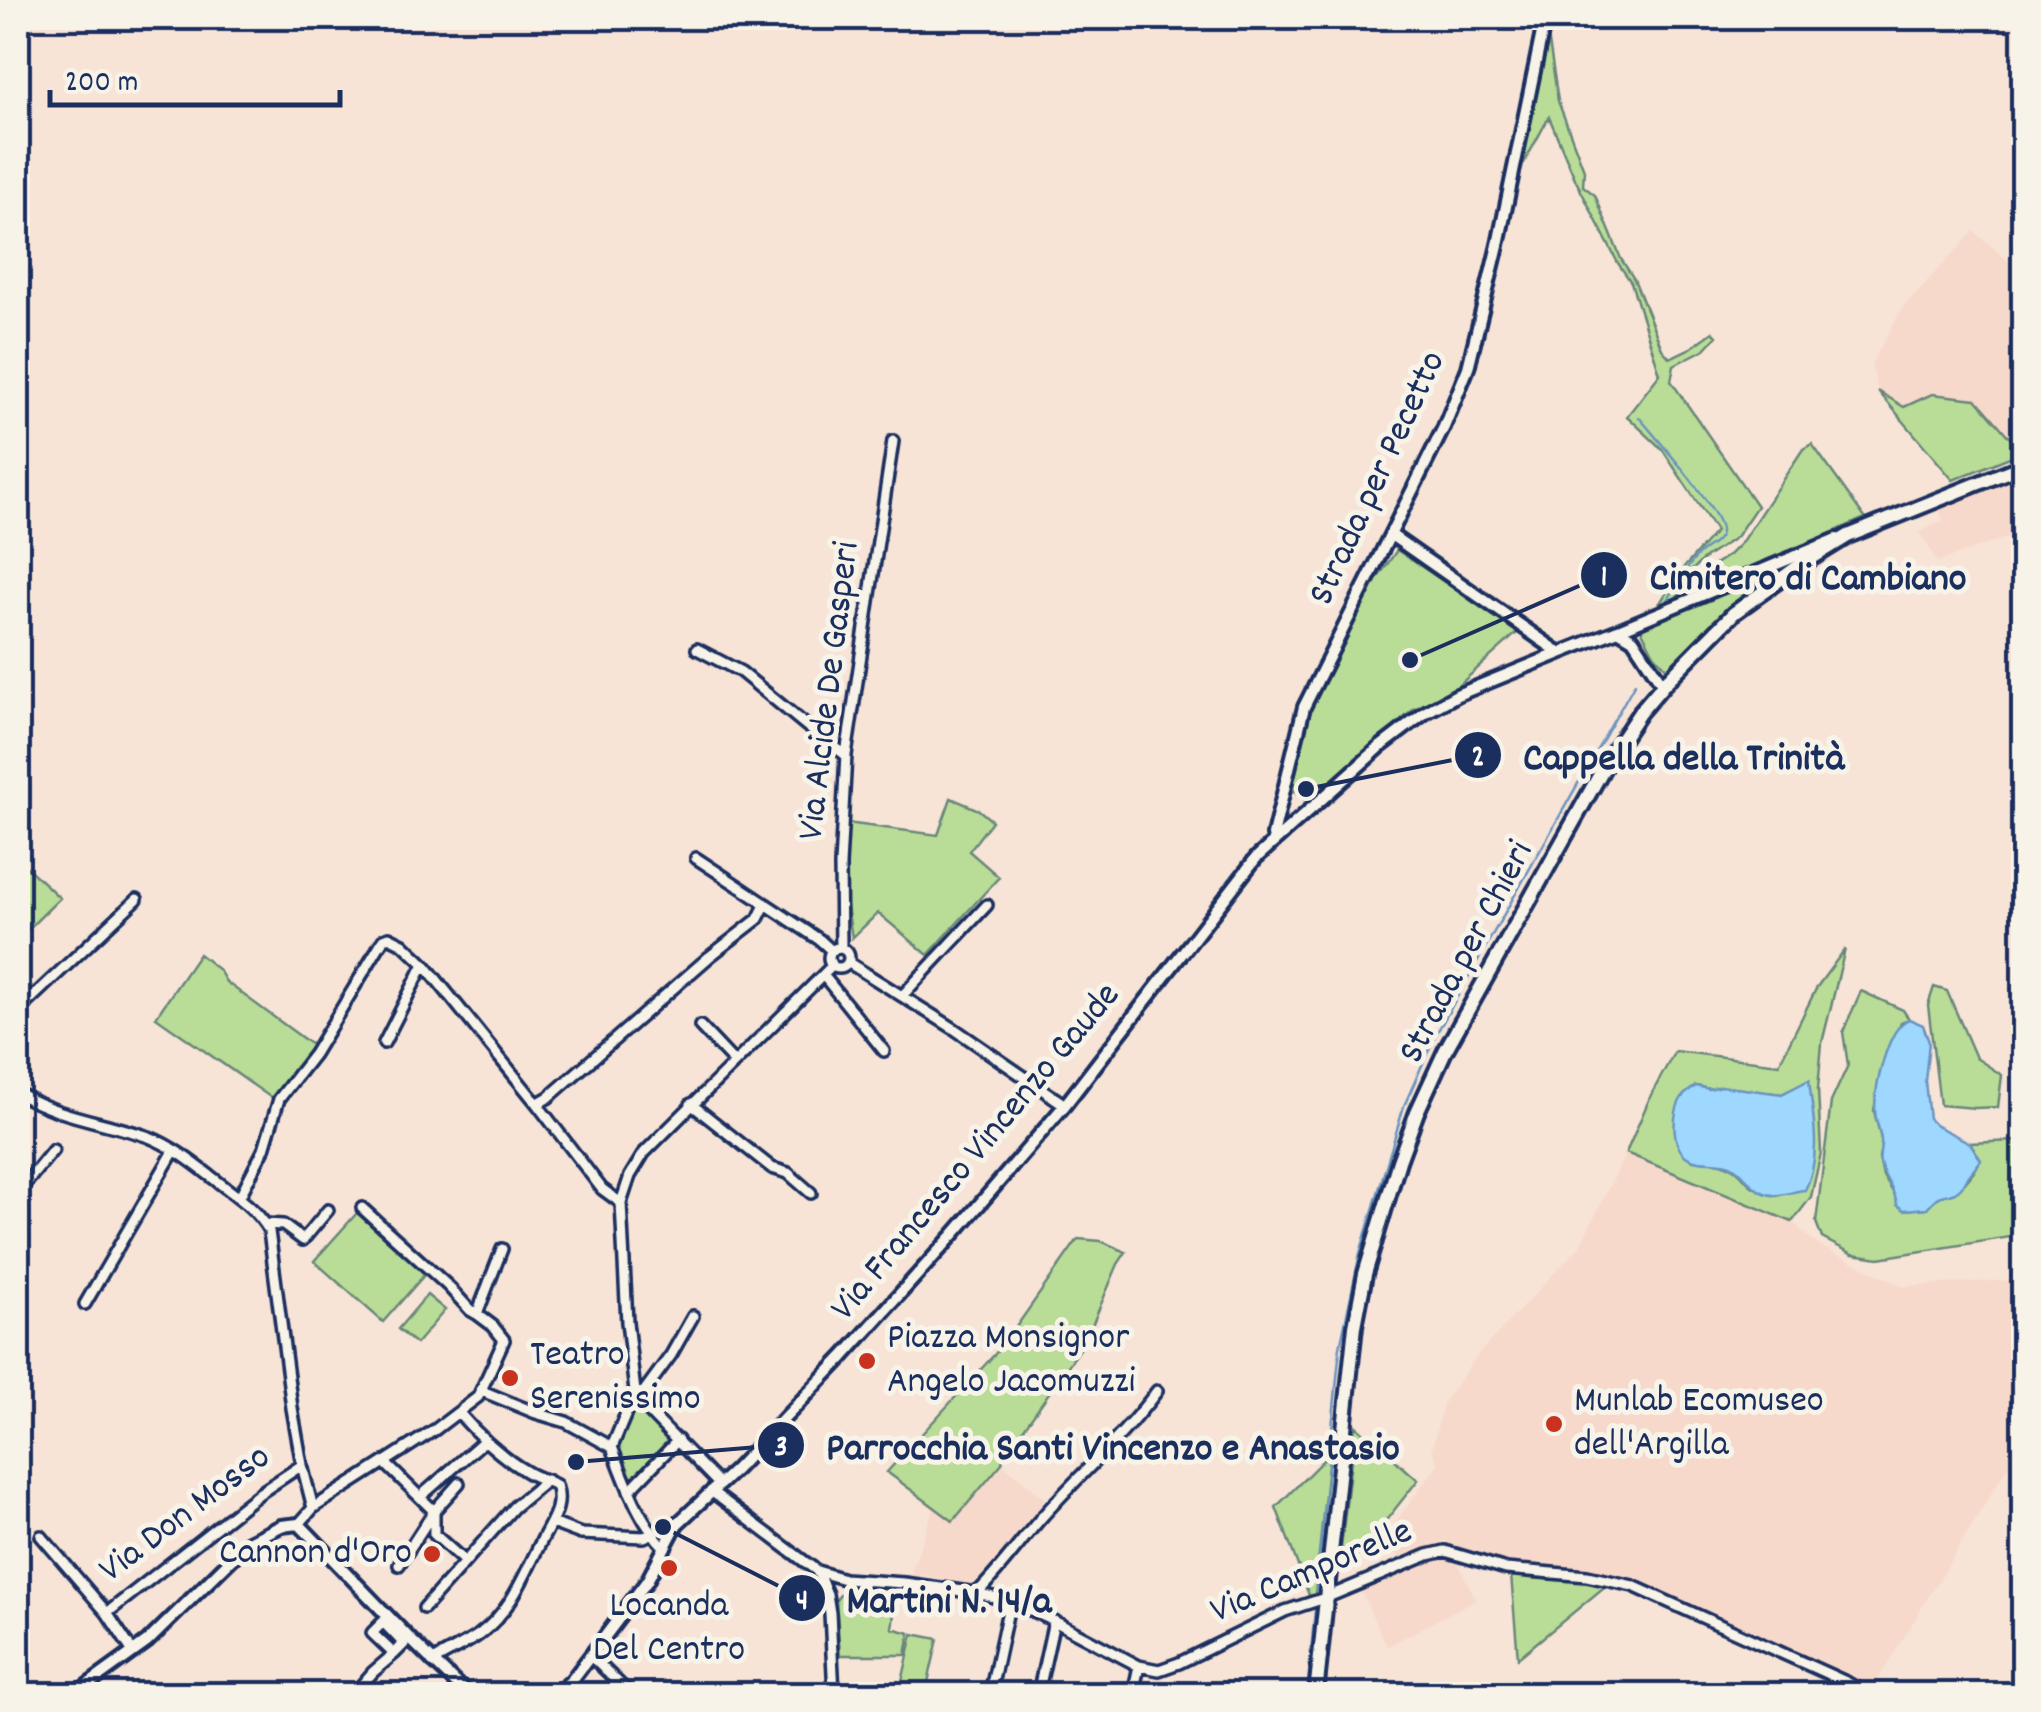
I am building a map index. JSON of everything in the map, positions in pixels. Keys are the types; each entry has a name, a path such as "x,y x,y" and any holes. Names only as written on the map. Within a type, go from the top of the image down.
{"main road":[{"name":"Strada per Chieri","path":"1316,1694 1355,1326 1365,1274 1411,1128 1445,1051 1608,760 1663,684 1734,614 1796,568 1848,536 2024,465"}],"street":[{"name":"Strada per Pecetto","path":"1275,841 1272,836 1304,707 1444,427 1468,368 1546,18"},
{"name":"Via Alcide De Gasperi","path":"837,950 846,755 893,442"},
{"path":"1391,536 1560,653"},
{"name":"Via Francesco Vincenzo Gaude","path":"557,1694 648,1581 677,1524 772,1432 890,1306 1065,1104 1256,858 1404,726 1426,712 1472,689 1848,536"},
{"path":"1618,630 1633,639 1663,684"},
{"path":"698,649 741,672 846,755"},
{"path":"696,858 820,940 848,952 849,963"},
{"path":"18,1011 138,899"},
{"path":"537,1104 758,919 765,905"},
{"path":"902,996 987,905"},
{"path":"239,1198 264,1149 279,1100 314,1054 384,939 389,937 424,964 602,1188 621,1203"},
{"path":"832,966 829,960 837,950"},
{"path":"849,963 1065,1104"},
{"path":"832,966 842,968 849,963"},
{"path":"384,1043 424,964"},
{"path":"612,1448 634,1396 621,1203 630,1176 644,1153 691,1104 832,966"},
{"path":"823,975 884,1051"},
{"path":"700,1026 734,1062"},
{"path":"19,1096 58,1112 150,1138 239,1198 265,1224 302,1465 313,1508"},
{"path":"691,1104 772,1168 788,1173 812,1192"},
{"path":"18,1193 53,1150"},
{"path":"85,1304 174,1151"},
{"path":"75,1694 169,1622 249,1542 281,1526 300,1524 313,1508 459,1413 482,1392 504,1340 494,1326 470,1310 362,1208"},
{"path":"265,1224 282,1225 303,1240 328,1210"},
{"path":"478,1314 502,1249"},
{"path":"634,1396 644,1393 694,1316"},
{"path":"977,1593 1042,1517 1125,1433 1157,1391"},
{"path":"482,1392 566,1422 612,1448 651,1534 665,1548"},
{"path":"634,1396 678,1440 715,1488 817,1571 1010,1601 1139,1666 1132,1694"},
{"path":"432,1662 477,1636 496,1620 516,1594 552,1523 560,1495 556,1485 530,1475 484,1440 459,1413"},
{"path":"420,1497 484,1440"},
{"path":"629,1491 678,1440"},
{"path":"387,1462 434,1511 434,1534 464,1562"},
{"name":"Via Don Mosso","path":"107,1613 246,1503 302,1465"},
{"path":"424,1608 514,1507 546,1480"},
{"path":"398,1565 434,1511 460,1483"},
{"path":"552,1523 581,1534 651,1534"},
{"path":"300,1524 407,1642 467,1694"},
{"path":"40,1536 107,1613 133,1652"},
{"name":"Via Camporelle","path":"1139,1666 1159,1670 1179,1663 1285,1611 1444,1551 1506,1570 1587,1576 1633,1586 1868,1694"},
{"path":"817,1571 830,1613 834,1694"},
{"path":"990,1694 1010,1601"},
{"path":"385,1619 372,1633 394,1654"},
{"path":"1038,1694 1054,1621"},
{"path":"354,1694 372,1672 407,1642"},
{"path":"591,1656 630,1694"}],"shaded area":[{"path":"1974,231 2023,274 2023,452 1953,480 1878,391 1871,364 1903,307"},
{"path":"2023,472 2023,532 1937,562 1920,532 1943,521 1938,505"},
{"path":"1626,1153 1792,1222 1818,1245 1903,1286 2011,1280 2023,1297 2023,1473 2010,1463 1873,1688 1628,1581 1512,1568 1445,1541 1402,1558 1380,1543 1438,1464 1432,1449 1443,1403 1479,1353 1579,1247"},
{"path":"1002,1463 1045,1499 997,1565 970,1586 910,1575 934,1507 953,1520"},
{"path":"1455,1557 1476,1599 1387,1647 1360,1590 1428,1563"}],"green space":[{"path":"1547,29 1558,101 1584,170 1583,186 1595,195 1662,349 1670,358 1713,332 1717,336 1705,349 1674,365 1671,381 1757,506 1736,537 1688,574 1674,603 1657,608 1676,577 1716,531 1662,449 1627,416 1660,374 1631,282 1576,181 1549,117 1524,163 1520,163"},
{"path":"1878,391 1904,407 1932,394 1976,399 2022,452 1953,480"},
{"path":"1812,444 1865,518 1688,597 1706,570 1741,543 1803,449"},
{"path":"1397,550 1518,632 1457,687 1414,709 1307,802 1289,786 1305,717 1357,608"},
{"path":"1770,575 1713,622 1667,669 1654,654 1642,631 1644,621"},
{"path":"951,798 979,810 992,821 969,851 999,877 928,955 878,913 852,938 845,893 846,823 938,835"},
{"path":"18,859 60,898 18,939"},
{"path":"1845,949 1822,1043 1818,1089 1821,1153 1811,1197 1792,1222 1626,1153 1675,1051 1779,1064 1817,987","holes":["1809,1081 1791,1191 1777,1196 1761,1191 1732,1168 1715,1162 1696,1086 1782,1094"]},
{"path":"199,954 219,970 226,982 312,1045 280,1094 270,1097 156,1017"},
{"path":"1934,987 1947,991 1976,1058 2002,1075 1998,1107 1940,1105 1928,1005"},
{"path":"1861,991 1903,1010 1909,1019 1901,1022 1880,1075 1874,1111 1882,1143 1879,1158 1883,1176 1904,1210 1926,1208 1937,1197 1965,1182 1980,1160 1970,1143 2023,1142 2023,1235 1879,1258 1853,1254 1822,1238 1816,1222 1831,1102 1848,1065 1843,1032"},
{"path":"357,1213 425,1274 383,1322 314,1261"},
{"path":"1078,1239 1101,1241 1126,1252 1085,1342 1002,1463 953,1521 887,1472 1004,1344"},
{"path":"427,1295 445,1310 416,1344 398,1329"},
{"path":"636,1405 676,1441 631,1487 615,1448"},
{"path":"1355,1425 1418,1480 1345,1572 1340,1557"},
{"path":"1329,1454 1315,1594 1310,1598 1276,1507"},
{"path":"1511,1575 1578,1578 1608,1584 1518,1658"},
{"path":"848,1585 897,1591 892,1628 910,1633 906,1655 840,1655 836,1600"},
{"path":"913,1634 938,1639 926,1691 901,1686"}],"water":[{"path":"1909,1019 1923,1025 1929,1042 1925,1081 1929,1119 1970,1143 1981,1160 1955,1192 1938,1197 1927,1208 1904,1210 1897,1205 1882,1169 1875,1110 1889,1045 1894,1033"},
{"path":"1809,1080 1815,1150 1805,1190 1767,1194 1730,1165 1691,1159 1679,1148 1676,1111 1683,1096 1696,1086 1782,1094"}],"waterway":[{"path":"1639,417 1700,492 1721,532 1690,565 1668,600"},
{"path":"1316,1591 1340,1347 1360,1253 1404,1106 1435,1036 1635,683"},
{"path":"1307,1694 1315,1609"}],"place":[{"name":"Cimitero di Cambiano","path":"1410,660"},
{"name":"Cappella della Trinità","path":"1306,789"},
{"name":"Piazza Monsignor Angelo Jacomuzzi","path":"867,1361"},
{"name":"Teatro Serenissimo","path":"510,1378"},
{"name":"Munlab Ecomuseo dell'Argilla","path":"1554,1424"},
{"name":"Parrocchia Santi Vincenzo e Anastasio","path":"576,1462"},
{"name":"Martini N. 14/a","path":"663,1527"},
{"name":"Cannon d'Oro","path":"432,1554"},
{"name":"Locanda Del Centro","path":"669,1568"}]}
